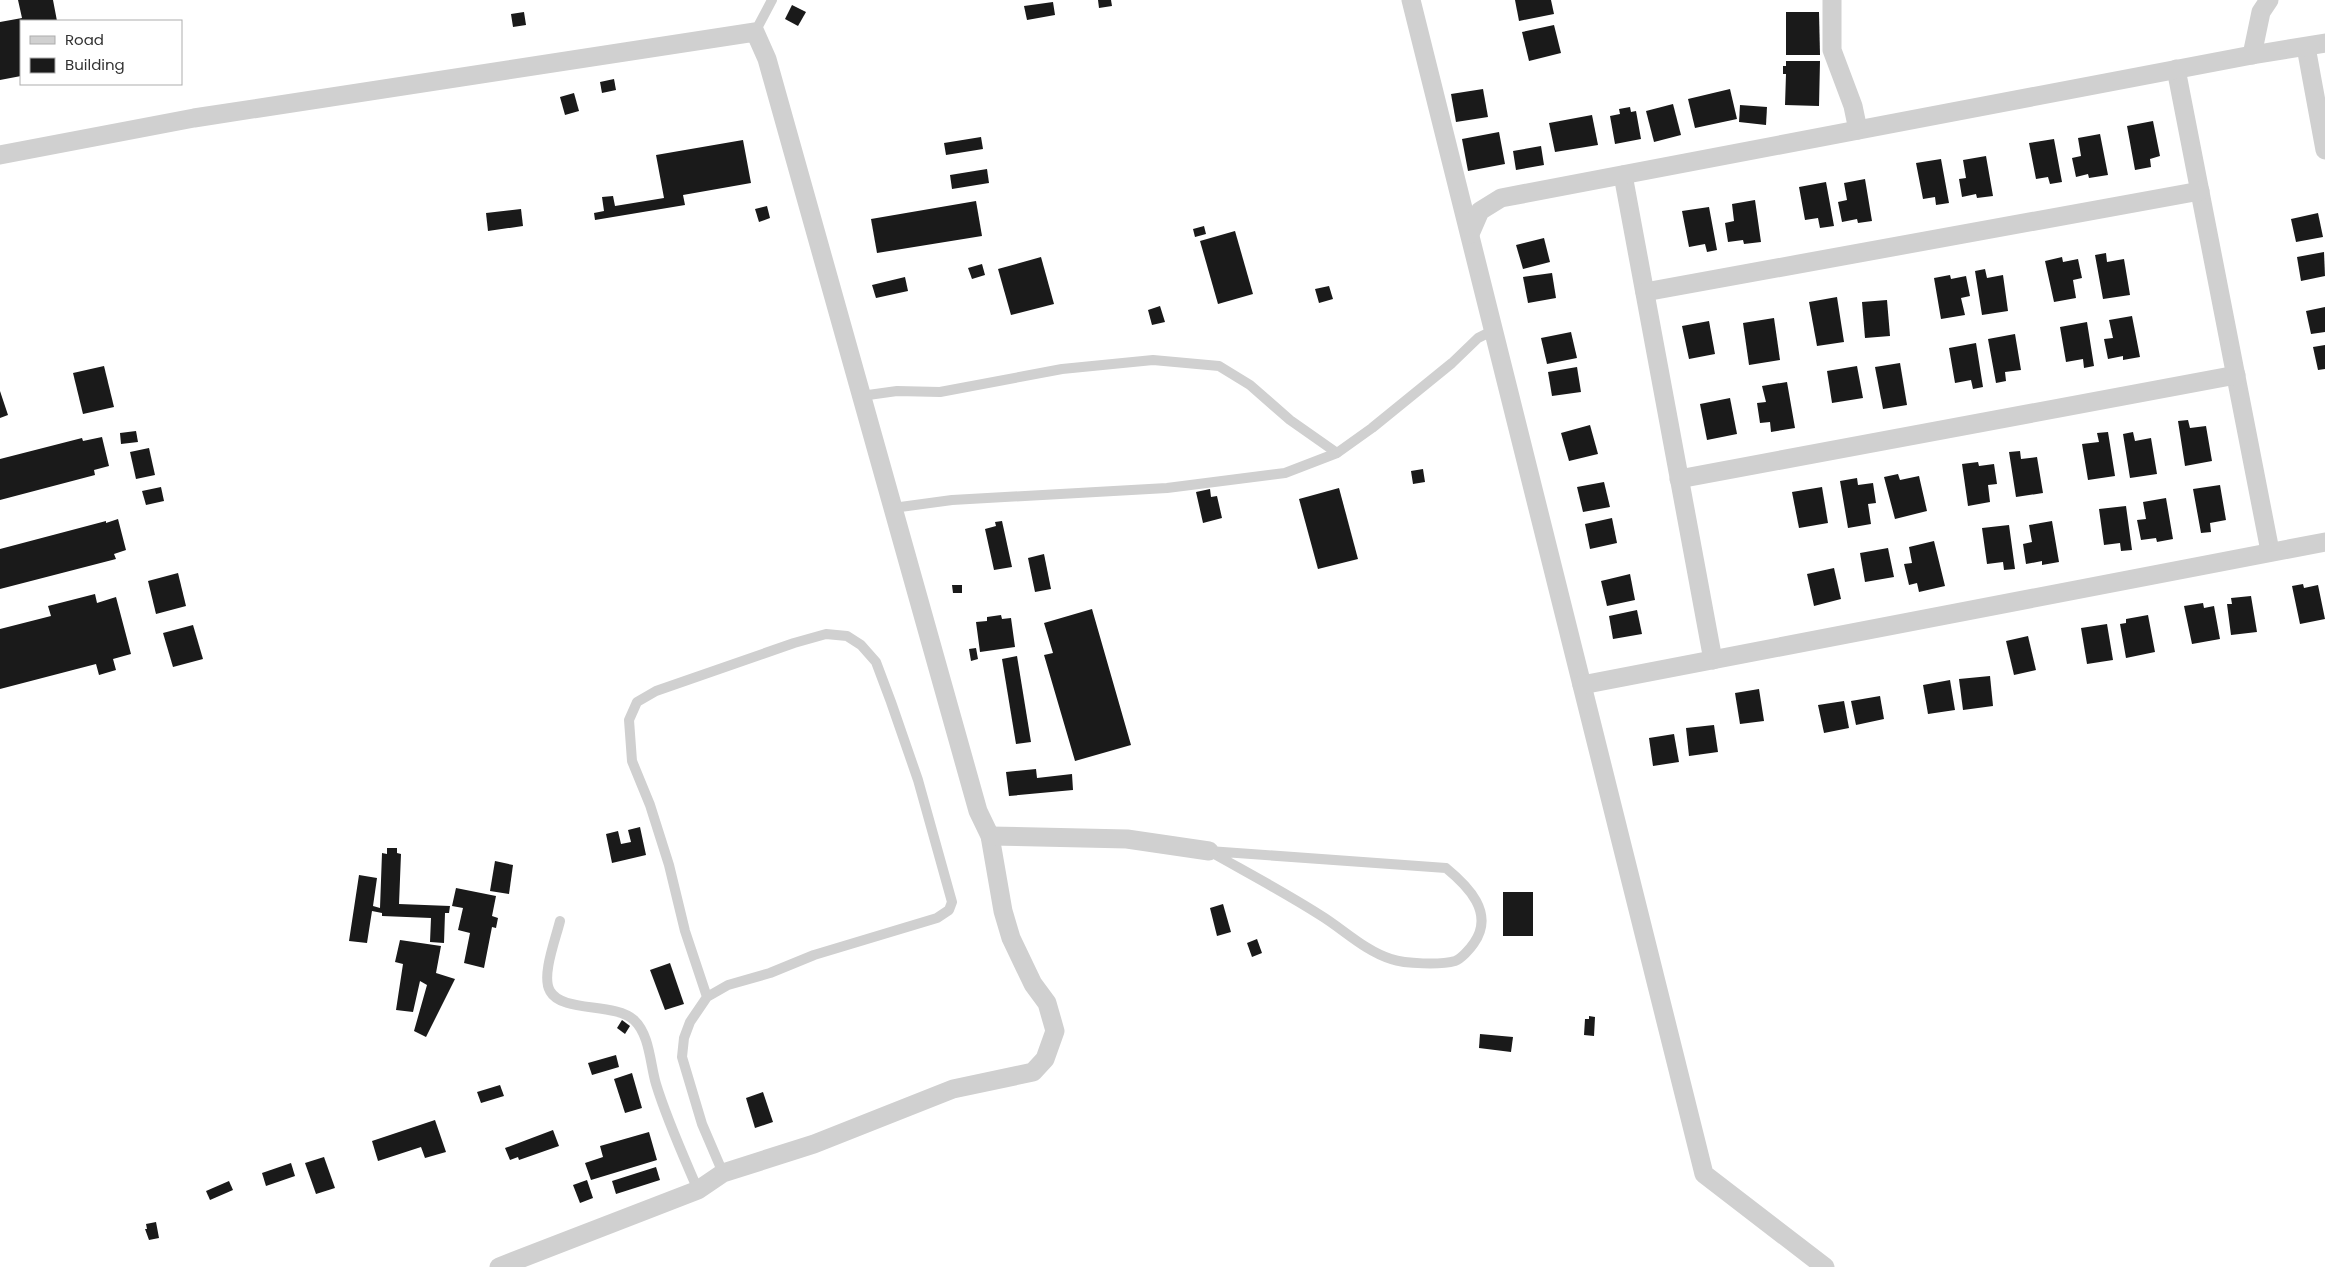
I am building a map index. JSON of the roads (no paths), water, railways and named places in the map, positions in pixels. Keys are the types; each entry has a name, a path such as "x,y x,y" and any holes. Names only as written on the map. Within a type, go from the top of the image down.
{"street":[{"path":"1411,0 1704,1174 1825,1267"},
{"path":"1832,0 1832,50 1853,106 1858,130"},
{"path":"2252,55 2261,12 2269,0"},
{"path":"0,155 194,118 755,32 767,59 978,811 990,836 1003,911 1011,938 1032,984 1047,1003 1055,1031 1045,1059 1033,1072 953,1089 814,1144 723,1173 698,1190 499,1267"},
{"path":"1470,234 1480,211 1500,198 2176,69 2325,43"},
{"path":"2306,47 2325,150"},
{"path":"2176,69 2270,552"},
{"path":"1623,175 1713,660"},
{"path":"1645,292 2200,191"},
{"path":"1679,478 2236,376"},
{"path":"1582,685 2325,542"},
{"path":"990,836 1127,839 1208,852"}],"lane":[{"path":"755,32 772,0"},
{"path":"893,508 952,500 1167,488 1285,472 1337,453 1372,428 1452,363 1478,338 1494,330"},
{"path":"861,396 897,392 940,392 1062,369 1144,361 1219,366 1250,385 1290,420 1337,453"},
{"path":"708,997 686,931 669,865 650,805 632,761 629,720 637,702 656,691 794,643 826,634 847,636 862,645 876,662 918,780 952,902 949,910 937,918 728,985 708,997 690,1022 684,1038 682,1057 702,1124 723,1173"},
{"path":"1208,852 1446,868 1466,885 1477,903 1482,919 1481,933 1472,947 1456,961 1433,963 1391,960 1364,945 1301,903 1208,852"},
{"path":"560,921 546,977 549,991 558,1000 616,1012 633,1019 642,1032 656,1084 698,1190"}]}
